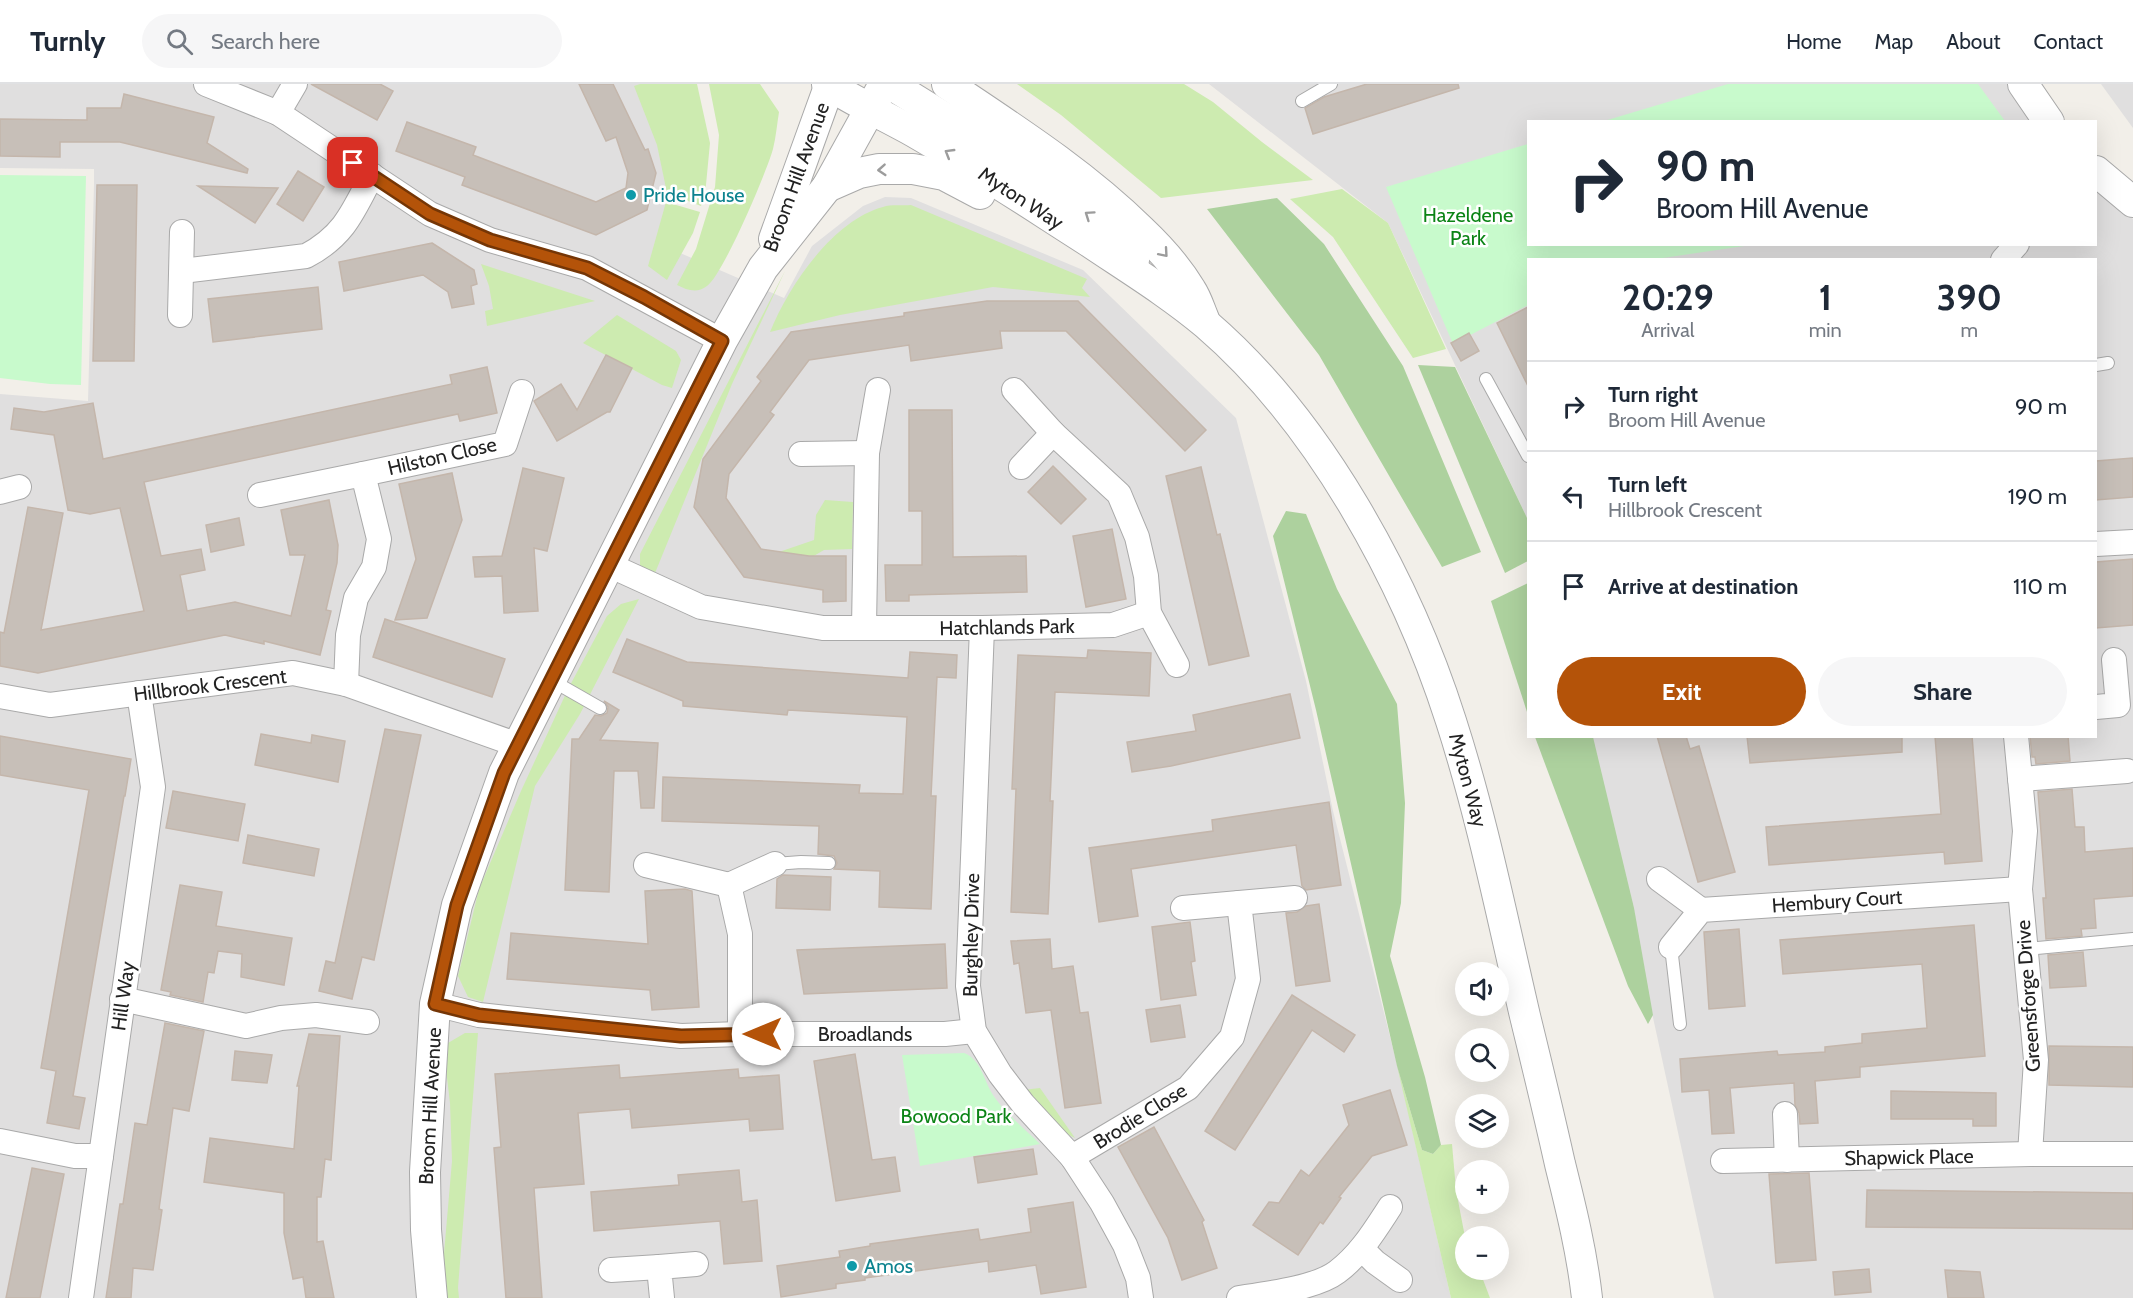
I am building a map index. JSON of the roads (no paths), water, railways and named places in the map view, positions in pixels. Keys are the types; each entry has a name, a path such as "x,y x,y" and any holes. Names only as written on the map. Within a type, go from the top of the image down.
{"street":[{"path":"206,84 278,113 430,214 490,240 587,268 722,341"},
{"path":"278,113 295,84"},
{"path":"890,84 976,137 1105,226 1157,287"},
{"name":"Myton Way","path":"946,84 1035,143 1091,184 1124,213 1164,252 1192,291 1207,325"},
{"path":"2023,84 2048,120"},
{"name":"Myton Way","path":"848,88 1074,232 1157,287 1207,325 1263,380 1351,499 1392,575 1451,719 1477,811 1562,1171 1577,1235 1587,1298"},
{"name":"Broom Hill Avenue","path":"432,1298 426,1230 425,1172 435,1004 457,905 504,773 722,341 763,267 812,138 848,88"},
{"name":"Broom Hill Avenue","path":"763,267 827,187 848,88"},
{"path":"827,187 859,173 879,169 913,169 944,175 1029,221 1074,232"},
{"path":"2097,172 2133,202"},
{"path":"182,271 306,256 322,248 346,225 372,175"},
{"path":"180,315 182,232"},
{"path":"2005,258 2015,246"},
{"path":"864,627 867,453 878,390"},
{"path":"1014,390 1053,433 1119,494 1137,537 1146,576 1149,613 1177,665"},
{"name":"Hilston Close","path":"260,495 505,444 522,392"},
{"path":"1021,467 1053,433"},
{"path":"801,454 867,453"},
{"name":"Hilston Close","path":"346,684 348,635 356,598 374,567 379,539 363,474"},
{"path":"2097,544 2133,542"},
{"name":"Hatchlands Park","path":"609,565 701,607 823,628 1113,625 1149,613"},
{"name":"Burghley Drive","path":"982,628 968,986 974,1031 1000,1074 1023,1104 1072,1157 1102,1203 1125,1245 1138,1278 1141,1298"},
{"path":"2097,707 2118,705 2114,660"},
{"name":"Hillbrook Crescent","path":"0,696 51,705 293,673 346,684 518,745"},
{"name":"Hill Way","path":"81,1298 153,787 139,693"},
{"name":"Greensforge Drive","path":"2016,738 2025,831 2020,889 2036,1060 2030,1154"},
{"path":"2020,779 2127,771"},
{"path":"646,865 729,885 775,864"},
{"path":"1659,879 1701,910 1671,947"},
{"path":"729,885 740,934 740,1034"},
{"name":"Hembury Court","path":"1701,910 2020,889"},
{"path":"1183,908 1295,898"},
{"name":"Brodie Close","path":"1072,1157 1188,1088 1232,1036 1248,979 1239,903"},
{"path":"122,999 246,1026 281,1018 316,1014 367,1022"},
{"name":"Broadlands","path":"435,1004 479,1015 681,1036 934,1034 974,1031"},
{"path":"1785,1114 1787,1160"},
{"path":"0,1141 75,1156 101,1156"},
{"path":"2030,1154 2133,1154"},
{"name":"Shapwick Place","path":"1723,1161 2030,1154"},
{"path":"1239,1298 1270,1293 1336,1273 1362,1249 1390,1207"},
{"path":"1362,1249 1375,1262 1400,1280"},
{"path":"611,1270 696,1264"},
{"path":"659,1268 662,1298"}],"lane":[{"path":"1302,101 1330,84"},
{"path":"1486,379 1527,454"},
{"path":"551,680 600,708"},
{"path":"775,864 829,863"},
{"path":"2026,950 2133,939"},
{"path":"1671,947 1680,1024"}],"place":[{"name":"Pride House","path":"631,195"},
{"name":"Amos","path":"852,1266"}],"park label":[{"name":"Hazeldene Park","path":"1468,226"},
{"name":"Bowood Park","path":"956,1116"}]}
